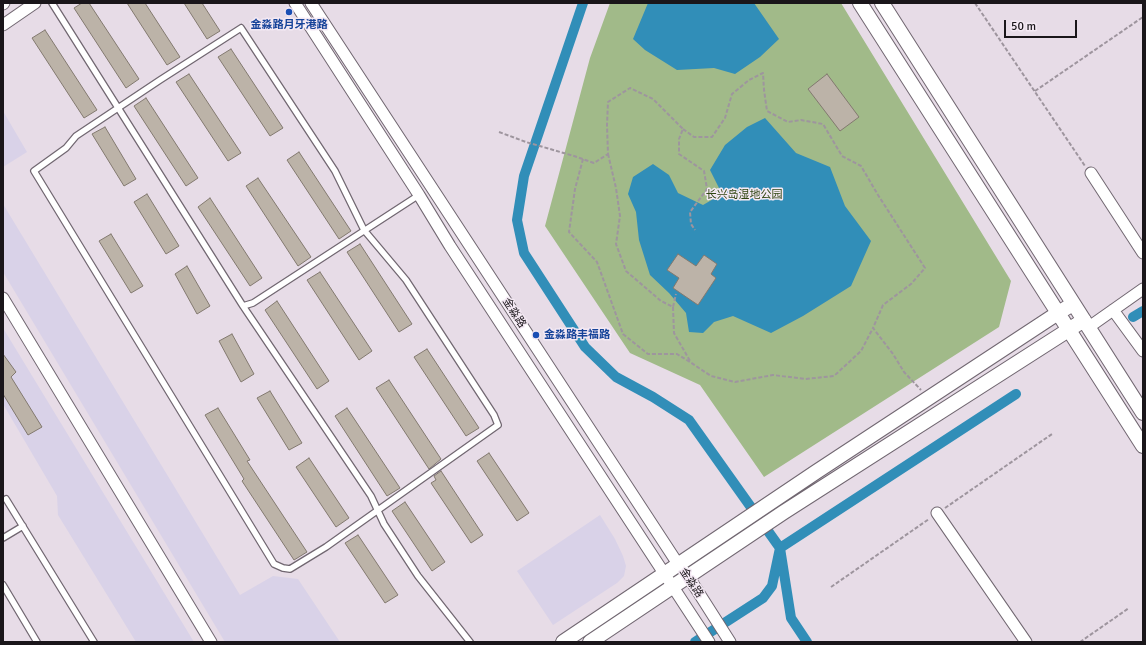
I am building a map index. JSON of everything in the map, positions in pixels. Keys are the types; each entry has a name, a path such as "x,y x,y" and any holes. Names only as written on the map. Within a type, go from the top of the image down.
{"street":[{"path":"3,24 35,3"},
{"name":"金淼路","path":"294,3 419,195 450,246 709,642"},
{"name":"金淼路","path":"311,3 730,642"},
{"path":"860,3 1143,446"},
{"path":"882,3 1143,413"},
{"path":"1091,173 1143,253"},
{"path":"590,642 784,512 1069,329 1086,324 1113,310 1143,289"},
{"path":"3,298 211,642"},
{"path":"563,642 1058,312 1073,304"},
{"path":"1113,310 1143,350"},
{"path":"937,513 1026,642"}],"lane":[{"path":"52,3 243,306 371,496 384,524 418,576 470,642"},
{"path":"241,28 335,171 364,230 406,280 494,415 498,425 326,547 290,569 274,564 34,171 66,148 76,136 118,108 241,28"},
{"path":"243,306 253,303 419,195"},
{"path":"6,499 94,642"},
{"path":"3,538 23,526"},
{"path":"3,585 37,642"}],"path":[{"path":"975,3 1091,173"},
{"path":"1034,91 1143,17"},
{"path":"583,159 575,189 569,232 598,262 623,334 648,354 677,354 711,376 735,382 773,375 805,378 834,376 861,351 884,305 911,284 925,268 861,166 842,156 823,124 801,120 788,122 767,111 763,73 749,80 732,94 725,118 712,137 694,137 683,129 653,99 630,88 608,102 606,125 608,154 616,188 620,216 616,244 626,271 661,301 673,307"},
{"path":"683,129 678,139 679,154 704,171 707,189 690,212 691,224 695,230"},
{"path":"499,132 594,163 608,154"},
{"path":"676,294 673,307 674,333 690,362"},
{"path":"873,328 893,354 904,372 929,398"},
{"path":"1080,642 1129,608"}],"shaded area":[{"path":"3,111 27,152 3,167"},
{"path":"3,204 240,595 273,576 298,579 340,642 225,642 3,272"},
{"path":"3,328 194,642 136,642 58,515 57,496 3,404"},
{"path":"600,515 615,539 623,556 626,566 624,576 617,583 553,625 517,571"}],"green space":[{"name":"长兴岛湿地公园","path":"610,3 841,3 1011,281 999,327 764,477 700,385 630,353 545,226 590,58"}],"water":[{"path":"648,3 754,3 779,39 760,57 735,74 714,68 677,70 645,50 633,39"},
{"path":"765,118 796,153 830,167 845,206 871,241 851,286 803,316 771,333 733,316 714,322 703,333 689,332 686,313 669,293 650,275 639,240 636,212 628,194 633,177 653,164 669,175 678,193 703,205 722,194 710,170 725,145 747,127"}],"building":[{"path":"82,3 89,3 139,79 126,88 74,8"},
{"path":"127,3 145,3 180,57 167,65"},
{"path":"184,3 202,3 220,31 207,39"},
{"path":"45,30 97,110 84,118 32,38"},
{"path":"231,49 283,128 270,136 218,57"},
{"path":"189,74 241,153 228,161 176,82"},
{"path":"827,74 859,117 840,131 808,89"},
{"path":"146,98 198,178 186,186 134,106"},
{"path":"105,127 136,179 124,186 92,134"},
{"path":"299,152 351,231 339,239 287,160"},
{"path":"258,178 311,257 298,266 246,186"},
{"path":"147,194 179,246 166,254 134,202"},
{"path":"210,198 262,278 250,286 198,207"},
{"path":"111,234 143,286 131,293 99,241"},
{"path":"360,244 412,324 399,332 347,252"},
{"path":"678,254 696,266 704,255 717,264 711,274 716,278 698,305 673,288 679,278 667,270"},
{"path":"187,266 210,306 197,314 175,274"},
{"path":"320,272 372,351 359,360 307,280"},
{"path":"277,301 329,381 317,389 265,310"},
{"path":"232,334 254,374 241,382 219,341"},
{"path":"427,349 479,428 466,436 414,357"},
{"path":"3,354 16,372 11,377 42,427 28,435 3,394"},
{"path":"389,380 441,459 429,469 376,388"},
{"path":"270,391 302,443 289,450 257,398"},
{"path":"218,408 250,460 247,461 307,552 294,560 242,481 244,479 205,415"},
{"path":"347,408 400,488 387,496 335,416"},
{"path":"489,453 529,513 517,521 477,461"},
{"path":"309,458 349,518 336,527 296,467"},
{"path":"441,471 483,535 471,543 431,483 436,480 434,476"},
{"path":"405,502 445,562 432,571 392,511"},
{"path":"358,535 398,595 385,603 345,543"}],"waterway":[{"path":"583,3 524,176 517,220 524,253 585,347 616,377 653,397 689,420 780,548 791,618 807,642"},
{"path":"1133,317 1143,311"},
{"path":"695,642 763,598 772,586 780,548 1016,394"}],"place":[{"name":"金淼路月牙港路","path":"289,12"},
{"name":"金淼路丰福路","path":"536,335"}]}
